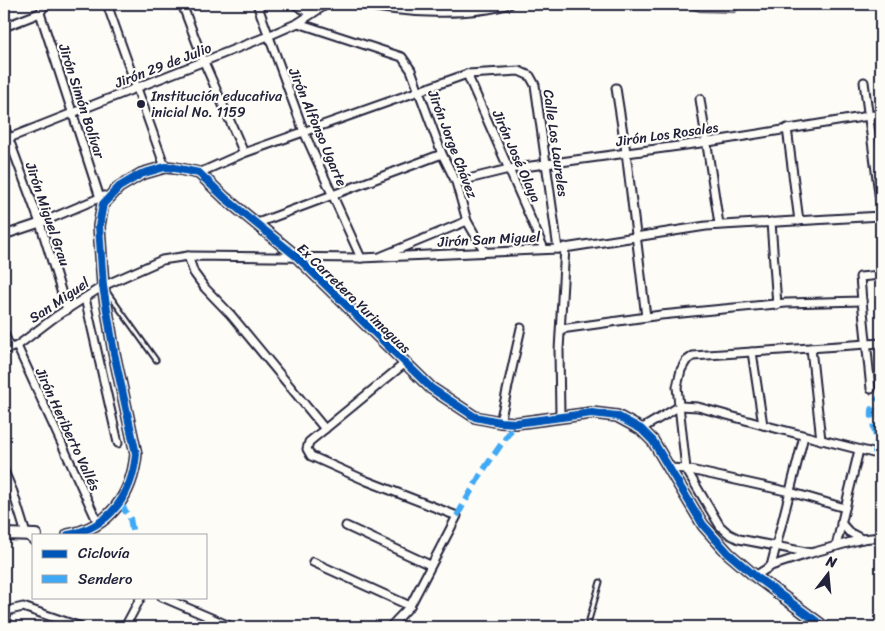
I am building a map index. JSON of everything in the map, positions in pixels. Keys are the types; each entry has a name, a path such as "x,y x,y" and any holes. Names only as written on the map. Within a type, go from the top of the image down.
{"street":[{"path":"4,27 40,13 45,4"},
{"path":"107,4 165,167"},
{"path":"182,4 204,62 244,153"},
{"name":"Jirón Alfonso Ugarte","path":"257,4 304,132 361,258"},
{"path":"294,4 311,14"},
{"name":"Jirón 29 de Julio","path":"6,139 268,36 298,22 327,4"},
{"path":"360,4 383,9 412,11 449,11 510,4"},
{"name":"Jirón Simón Bolívar","path":"40,13 100,198"},
{"name":"Jirón Jorge Chávez","path":"298,22 402,57 411,70 442,154 456,182 467,221 485,252"},
{"name":"Calle Los Laureles","path":"467,74 519,71 530,76 535,85 546,165 561,248 560,416"},
{"path":"4,235 40,223 100,198 141,174 165,167 199,173 244,153 467,74"},
{"name":"Jirón José Olaya","path":"467,74 544,250"},
{"path":"864,82 881,208"},
{"path":"616,88 626,152 646,317"},
{"path":"700,98 719,224"},
{"name":"Jirón Los Rosales","path":"456,182 509,169 708,142 881,114"},
{"name":"Jirón Miguel Grau","path":"4,126 6,139 40,223 67,310"},
{"path":"787,128 799,221"},
{"path":"256,224 442,154"},
{"name":"Ex Carretera Yurimaguas","path":"199,173 256,224 297,257 430,388 475,417 500,422 526,422 592,413 617,416 641,429 653,441 703,525 728,553 755,576 824,627"},
{"path":"71,534 90,528 112,511 124,497 134,470 136,454 114,353 103,286 99,226 103,204 119,187"},
{"name":"Jirón San Miguel","path":"103,286 162,260 188,256 377,258 544,250 719,224 881,216"},
{"path":"377,258 467,221"},
{"path":"771,222 776,305"},
{"path":"188,256 194,273 204,288 231,315 325,429"},
{"path":"871,389 860,277 881,275"},
{"name":"San Miguel","path":"10,348 103,286"},
{"path":"85,298 118,443"},
{"path":"561,329 646,317 776,305 862,301"},
{"path":"500,422 521,328"},
{"name":"Jirón Heriberto Vallés","path":"4,333 98,523"},
{"path":"811,553 739,539 729,534 720,526 686,469 677,387 681,370 686,360 693,356 881,343"},
{"path":"811,348 821,440"},
{"path":"752,352 763,426"},
{"path":"390,627 410,606 457,516 367,481 311,456 308,449 309,442 404,364"},
{"path":"641,429 680,406 698,407 763,426 881,455"},
{"path":"771,566 804,436"},
{"path":"836,546 860,450"},
{"path":"670,468 686,469 790,492 845,508"},
{"path":"4,471 32,536 4,534"},
{"path":"841,523 849,532 862,539"},
{"path":"346,526 430,565"},
{"path":"755,576 771,566 811,553 862,539 881,537"},
{"path":"312,562 410,606"},
{"path":"126,627 140,598"},
{"path":"164,598 232,627"},
{"path":"10,627 4,620 10,610 22,607 80,627"}],"lane":[{"path":"103,286 156,360"},
{"path":"588,627 600,582"}],"waterway":[{"path":"678,4 700,11 734,12 743,4"}],"marked path":[{"path":"875,454 876,435 872,420 872,410 878,399 881,398"},
{"path":"457,516 482,472 516,423"},
{"path":"120,503 130,518 133,534"}],"cycle path":[{"path":"72,534 96,525 116,507 130,483 136,454 114,353 103,286 99,226 103,204 119,187 141,174 165,167 175,168 199,173 225,198 297,257 431,388 475,417 516,423 592,413 617,416 641,429 653,441 703,525 728,553 755,576 824,627"}],"place":[{"name":"Institución educativa inicial No. 1159","path":"141,104"}]}
